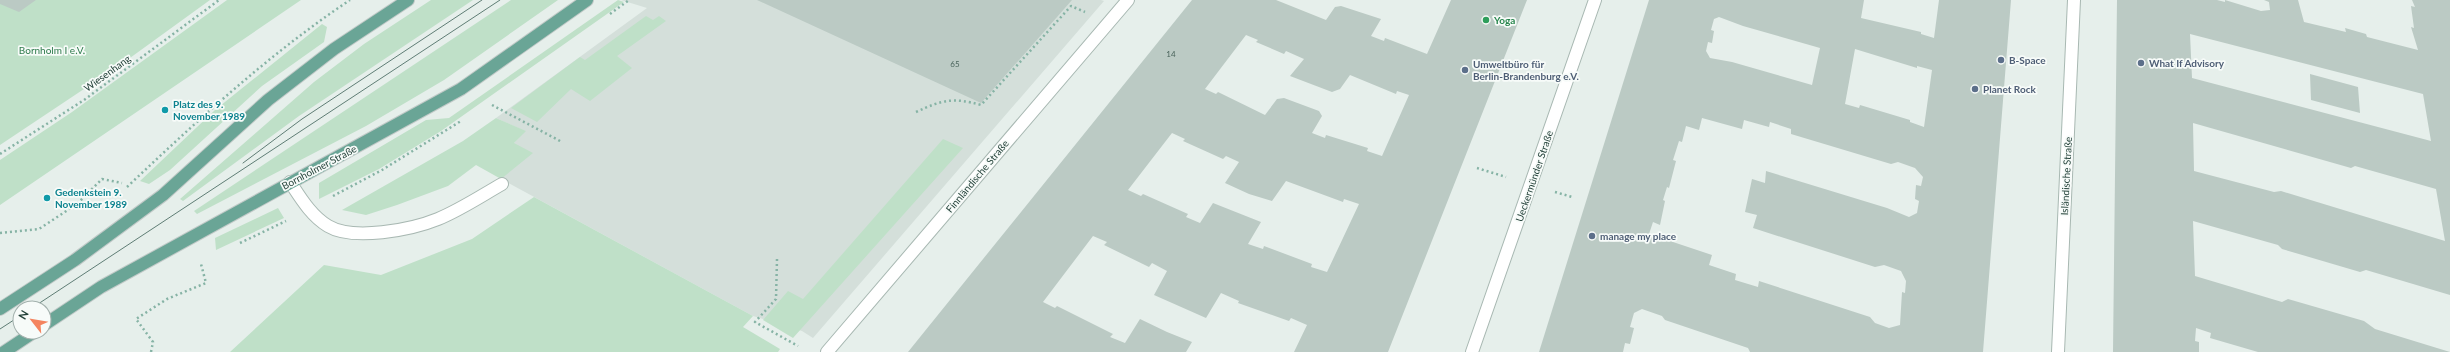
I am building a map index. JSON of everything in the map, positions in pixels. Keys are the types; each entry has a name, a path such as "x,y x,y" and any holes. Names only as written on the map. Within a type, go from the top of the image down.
{"main road":[{"path":"0,309 75,260 163,196 268,100 334,49 408,0"},
{"name":"Bornholmer Straße","path":"52,320 101,287 461,89 587,0"},
{"path":"4,352 22,340"}],"street":[{"name":"Finnländische Straße","path":"827,352 1128,0"},
{"name":"Ueckermünder Straße","path":"1472,352 1595,0"},
{"name":"Isländische Straße","path":"2058,352 2074,0"},
{"path":"290,182 311,212 329,226 341,231 370,234 430,222 502,184"}],"path":[{"name":"Wiesenhang","path":"0,154 84,100 219,0"},
{"path":"122,191 232,89 282,48 350,0"},
{"path":"916,112 945,98 967,100 981,105 1071,6 1087,13"},
{"path":"492,105 562,142"},
{"path":"0,233 39,229 77,204 102,179 122,183"},
{"path":"777,259 776,299 756,322 798,346"},
{"path":"151,352 153,342 136,319 167,300 206,283 201,264"}],"shaded area":[{"path":"621,0 1104,1 813,338 802,331 753,316 501,179 514,143 525,131 496,118 647,8"}],"green space":[{"name":"Bornholm I e.V.","path":"0,0 210,0 123,63 0,145"},
{"path":"227,0 301,0 0,205 0,160 72,112"},
{"path":"431,0 473,0 299,116 183,201 180,199 314,82 364,44"},
{"path":"511,0 558,0 444,80 366,126 197,214 194,211"},
{"path":"618,0 624,2 441,131 379,169 319,199 319,183 426,120 449,118"},
{"path":"646,16 653,20 659,16 666,21 617,56 632,68 590,101 571,89 537,122 511,108 580,57 585,60"},
{"path":"322,24 327,27 324,42 262,86 170,170 149,184 140,181 215,110"},
{"path":"496,118 526,131 514,143 533,153 501,179 476,165 448,186 397,205 366,215 342,210 463,141"},
{"path":"943,139 963,148 793,338 763,320 788,291 803,299"},
{"path":"534,197 753,316 743,327 780,349 778,352 230,352 324,265 381,275 472,239"},
{"path":"278,208 284,218 216,250 215,238"}],"building":[{"path":"0,0 36,0 19,12 0,4"},
{"path":"757,0 1072,0 981,103"},
{"path":"1192,0 1276,0 1326,20 1335,7 1341,6 1381,19 1371,36 1384,41 1385,38 1427,54 1451,0 1527,0 1388,352 1294,352 1307,325 1291,318 1289,321 1238,303 1239,301 1221,293 1206,318 1154,295 1167,271 1152,263 1149,267 1104,245 1107,242 1093,236 1043,302 1055,308 1057,306 1113,334 1110,337 1125,343 1140,319 1192,342 1186,352 908,352","holes":["1246,35 1258,40 1256,42 1284,54 1286,51 1304,59 1290,76 1332,92 1340,89 1350,75 1396,94 1397,91 1409,95 1382,156 1367,151 1368,148 1326,135 1325,138 1312,133 1322,116 1319,111 1284,98 1277,99 1265,115 1218,92 1216,94 1205,89","1172,133 1185,139 1183,141 1223,159 1226,156 1239,162 1225,183 1249,194 1272,201 1286,181 1343,202 1344,199 1359,204 1327,272 1311,267 1312,264 1264,246 1263,249 1248,244 1261,222 1213,203 1200,223 1186,217 1188,214 1143,194 1141,196 1128,190"]},
{"path":"1649,0 1864,0 1861,18 1921,32 1921,34 1934,38 1939,0 2011,0 1983,352 1750,352 1748,348 1665,320 1662,316 1642,309 1634,313 1630,327 1634,328 1630,344 1625,343 1623,352 1539,352","holes":["1719,17 1743,26 1820,48 1812,85 1732,62 1710,58 1706,51 1708,42 1712,43 1714,31 1711,30 1714,19","1855,49 1917,68 1917,66 1932,70 1924,127 1910,122 1910,120 1860,105 1859,108 1845,104","1702,118 1742,129 1744,120 1769,127 1770,122 1791,129 1791,134 1891,164 1898,162 1915,168 1923,177 1921,186 1916,185 1915,199 1919,201 1917,213 1909,217 1887,208 1766,171 1765,183 1752,179 1745,212 1757,215 1753,228 1875,267 1884,265 1901,271 1906,281 1905,293 1902,292 1900,325 1889,328 1875,323 1870,317 1759,281 1758,287 1735,280 1736,274 1709,265 1712,255 1649,234 1653,222 1660,225 1665,201 1663,200 1667,187 1669,188 1676,161 1673,160 1679,141 1682,142 1686,126 1699,130"]},
{"path":"2117,0 2217,0 2225,2 2225,0 2261,11 2270,10 2269,2 2264,0 2298,0 2304,22 2346,32 2345,28 2366,34 2367,37 2418,50 2411,27 2414,28 2411,6 2415,7 2412,0 2450,0 2450,295 2366,270 2360,272 2282,249 2278,245 2193,221 2195,276 2282,302 2288,299 2364,321 2375,329 2450,352 2258,352 2210,338 2211,333 2196,328 2195,341 2199,342 2199,352 2113,352","holes":["2190,34 2423,94 2431,141 2192,78","2193,123 2351,168 2355,166 2436,189 2445,241 2281,191 2274,192 2194,171"]},
{"path":"2310,74 2358,87 2360,113 2311,100"}],"tram line":[{"path":"243,163 302,119 482,0"},
{"path":"44,300 500,0"},
{"path":"0,329 12,321"}],"place":[{"name":"Yoga","path":"1486,20"},
{"name":"B-Space","path":"2001,60"},
{"name":"What If Advisory","path":"2141,63"},
{"name":"Umweltbüro für Berlin-Brandenburg e.V.","path":"1465,70"},
{"name":"Planet Rock","path":"1975,89"},
{"name":"Platz des 9. November 1989","path":"165,110"},
{"name":"Gedenkstein 9. November 1989","path":"47,198"},
{"name":"manage my place","path":"1592,236"}]}
